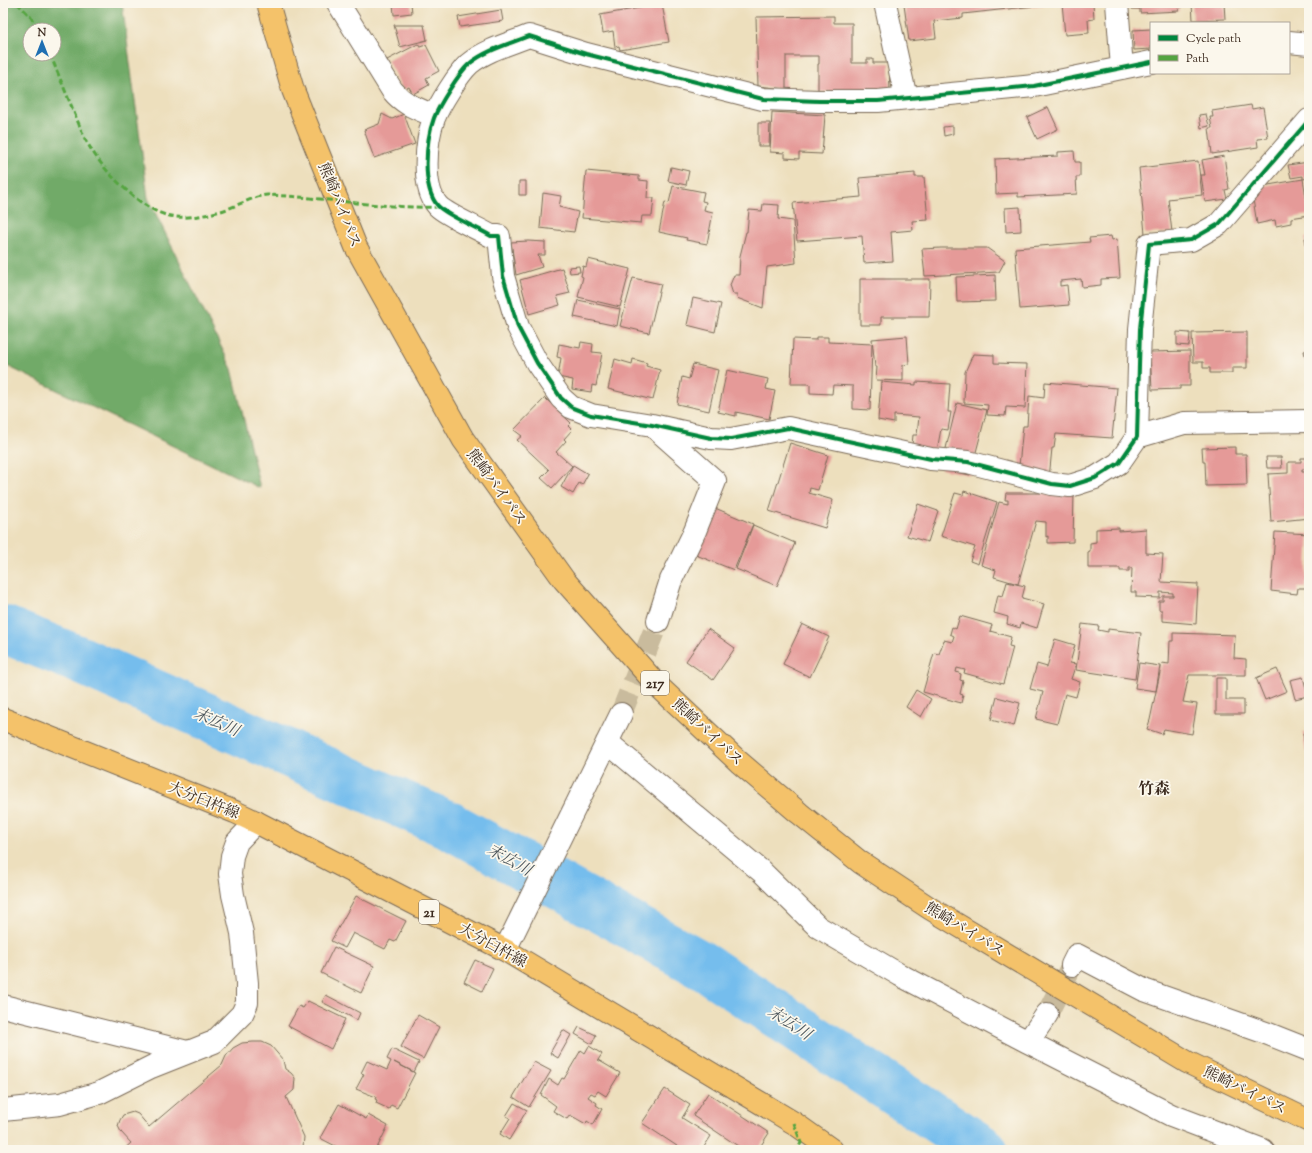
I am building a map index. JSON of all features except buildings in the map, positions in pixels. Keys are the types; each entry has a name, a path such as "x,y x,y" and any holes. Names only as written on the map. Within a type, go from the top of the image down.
{"main road":[{"name":"熊崎バイパス","path":"268,3 293,90 356,247 463,439 564,580 657,685 739,762 860,862 931,909 1187,1062 1309,1121"},
{"name":"大分臼杵線","path":"3,719 235,812 505,950 794,1123 832,1150"}],"street":[{"path":"338,3 392,90 400,100 407,105 435,116"},
{"path":"885,3 906,98"},
{"path":"1117,3 1122,68"},
{"path":"1150,62 1034,86 878,101 763,99 586,54 529,36 482,55 468,66 456,80 435,116 428,152 428,186 433,199 439,207 491,236 499,236 503,276 518,327 551,384 561,398 571,407 591,415 652,425 711,438 731,439 788,428 931,459 968,462 1052,484 1070,486 1095,478 1119,463 1137,437 1140,329 1149,244 1191,240 1219,224 1309,120"},
{"path":"1290,42 1309,44"},
{"path":"1137,437 1184,422 1309,421"},
{"path":"652,425 715,481 695,531 671,580 658,622"},
{"path":"505,950 621,714"},
{"path":"607,742 760,871 818,927 900,975 1171,1115 1263,1150"},
{"path":"3,1110 60,1104 99,1093 151,1067 214,1042 242,1014 247,1004 248,983 242,933 233,895 230,874 232,856 237,842 256,822"},
{"path":"1072,965 1077,955 1144,990 1266,1033 1309,1050"},
{"path":"3,1006 187,1052"},
{"path":"1028,1042 1047,1014"}],"green space":[{"path":"3,3 122,3 148,198 232,369 260,488 3,364"}],"waterway":[{"name":"末広川","path":"3,629 80,660 451,826 700,964 984,1150"}],"tunnel":[{"path":"621,714 658,621"},
{"path":"1047,1014 1072,965"}],"marked path":[{"path":"17,3 34,22"},
{"path":"53,62 85,139 98,160 107,171 136,198 147,206 168,216 192,217 205,215 267,195 374,205 439,207"},
{"path":"794,1123 801,1143 796,1150"}],"cycle path":[{"path":"1150,62 1034,86 878,101 763,99 586,54 529,36 483,55 469,64 460,74 440,105 431,127 427,151 427,176 433,198 438,206 456,218 491,236 499,236 503,276 518,327 537,363 561,398 571,407 591,415 652,425 711,438 731,439 788,428 931,459 968,462 1052,484 1070,486 1095,478 1119,463 1137,437 1140,329 1149,244 1191,240 1219,224 1309,120"}],"district":[{"name":"竹森","path":"1154,788"}]}
